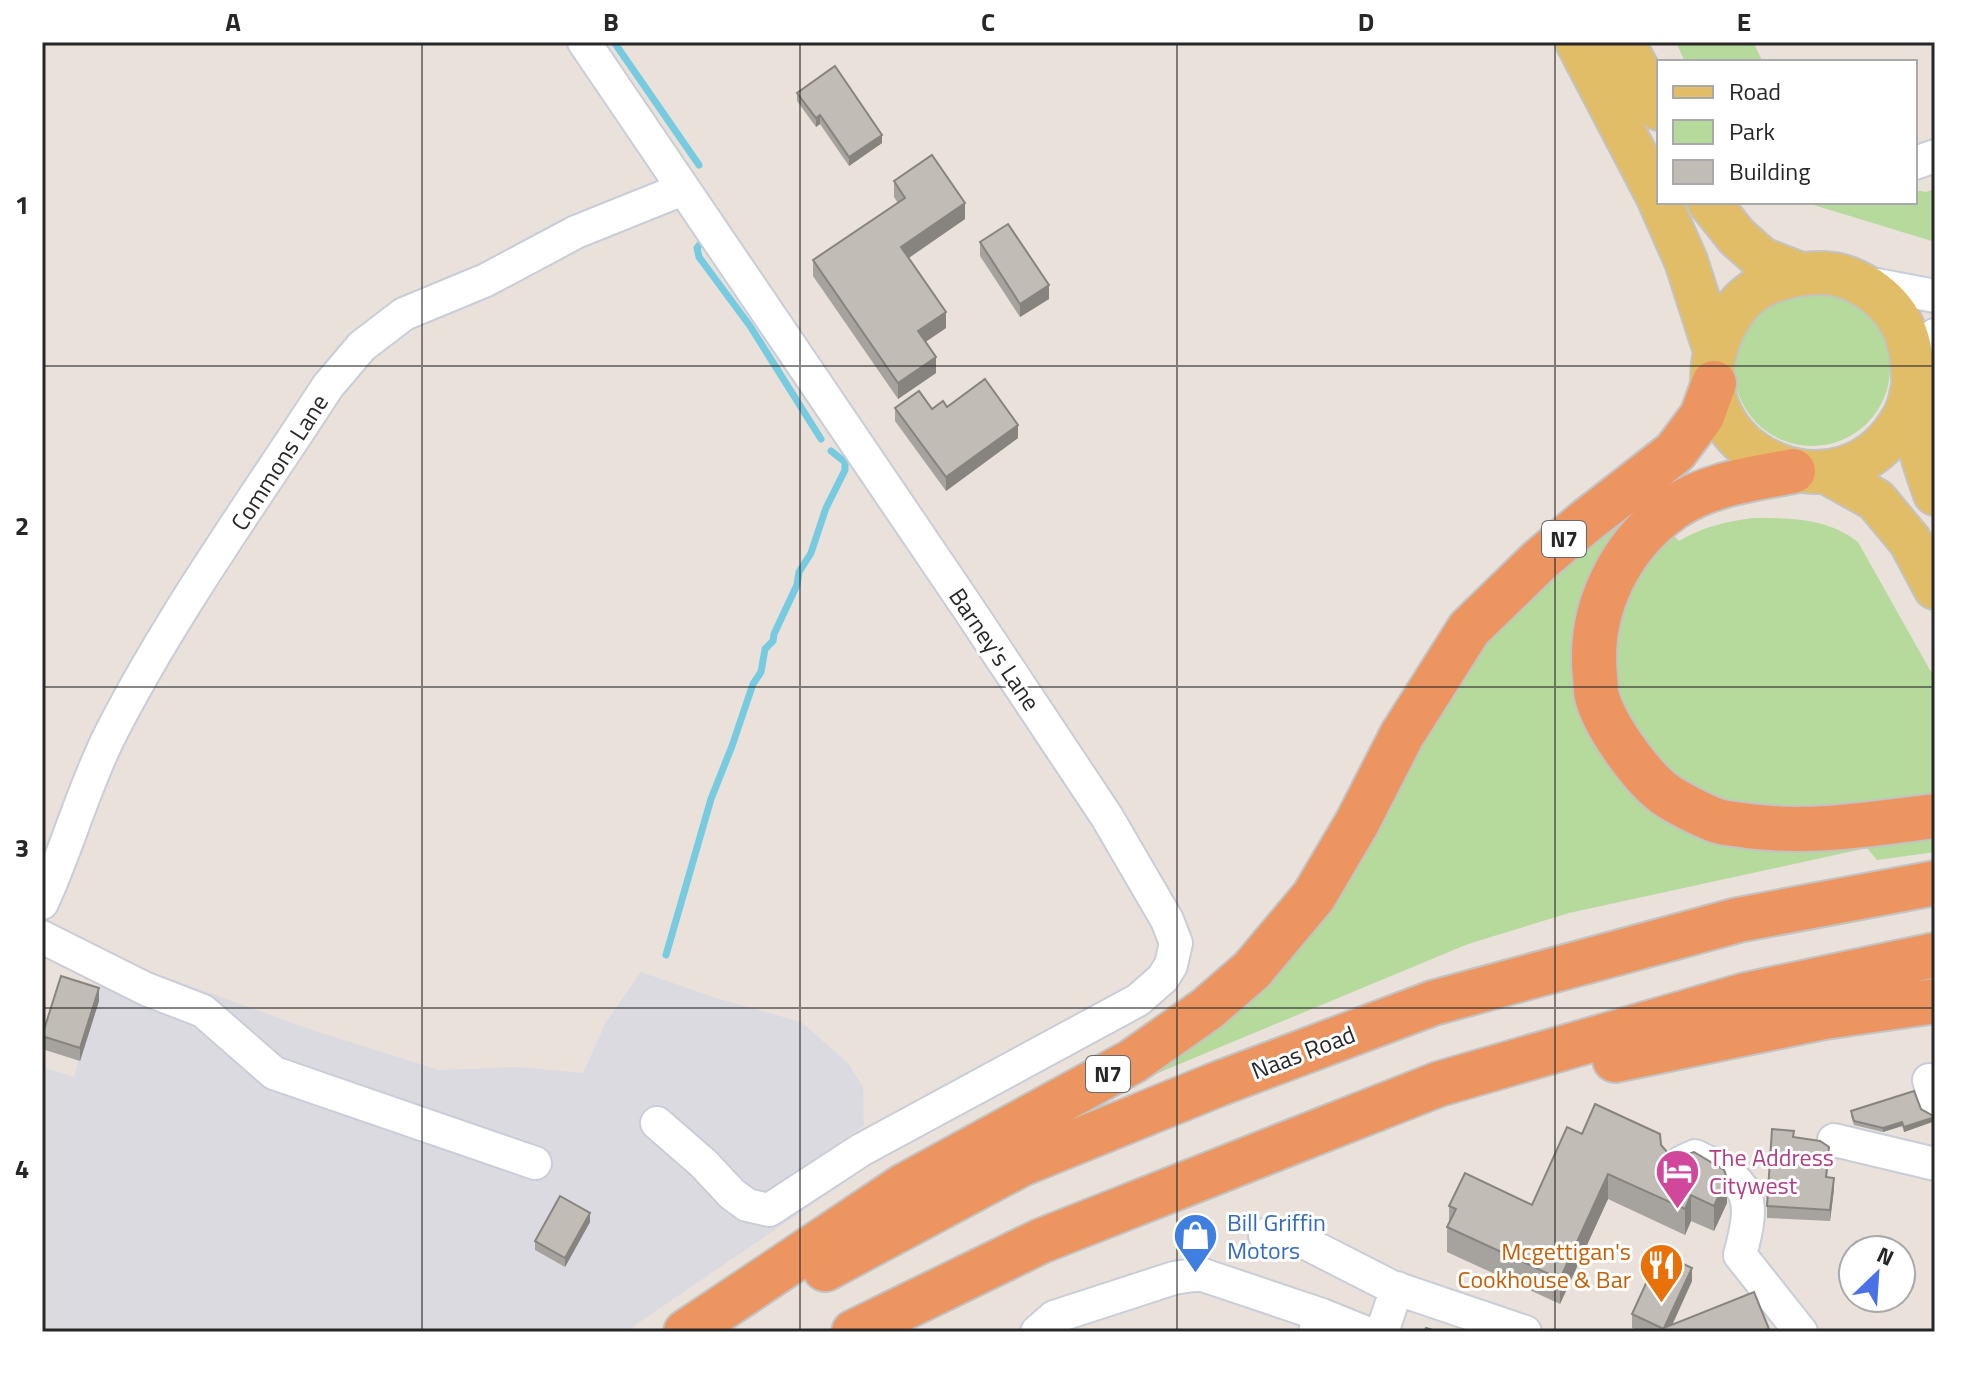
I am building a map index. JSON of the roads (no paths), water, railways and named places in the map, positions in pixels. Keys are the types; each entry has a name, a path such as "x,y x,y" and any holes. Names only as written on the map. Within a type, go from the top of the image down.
{"highway":[{"name":"N7","path":"686,1332 904,1186 1133,1061 1207,1009 1252,970 1314,896 1357,823 1402,735 1469,629 1540,560 1675,452 1702,416 1714,367"},
{"name":"N7","path":"1810,472 1700,492 1673,508 1643,533 1619,566 1606,592 1595,645 1597,699 1632,760 1649,778 1667,796 1715,821 1766,829 1823,828 1935,816"},
{"name":"Naas Road","path":"713,1332 1021,1164 1218,1084 1433,1003 1738,920 1935,883"},
{"path":"854,1332 1041,1241 1439,1084 1746,995 1935,955"},
{"path":"1237,1163 1565,1072 1725,1035 1935,1001"}],"main road":[{"path":"1577,42 1657,195"},
{"path":"1623,42 1657,105"},
{"path":"1661,204 1686,261 1714,367 1720,408 1731,430 1748,449 1769,463 1810,472 1876,500 1910,541 1935,588"},
{"path":"1711,204 1737,237 1762,259 1798,273"},
{"path":"1714,367 1726,323 1744,299 1769,282 1798,273 1828,273 1858,282 1880,296 1898,316 1921,361 1918,440 1935,494"},
{"path":"1810,472 1859,463 1886,443 1906,415 1921,361"}],"street":[{"name":"Barney's Lane","path":"584,42 1107,817 1167,920 1176,943 1171,965 1163,978 1138,1000 861,1150 769,1210 747,1205 732,1194 704,1164 657,1123"},
{"name":"Commons Lane","path":"42,903 90,779 157,650 328,386 362,346 404,314 486,280 576,232 683,189"},
{"path":"1858,282 1935,296"},
{"path":"51,942 146,989 203,1011 274,1073 535,1163"},
{"path":"1834,1140 1935,1164"},
{"path":"1679,1163 1695,1156 1734,1177 1744,1190 1749,1220 1740,1255 1801,1332"},
{"path":"1265,1235 1298,1239 1397,1288 1525,1332"},
{"path":"1037,1332 1054,1317 1174,1278 1200,1274 1318,1323 1364,1332"},
{"path":"1382,1332 1397,1288"}],"waterway":[{"path":"614,42 699,165"},
{"path":"701,243 697,248 699,257 750,326 821,439"},
{"path":"666,955 711,799 753,684 761,672 765,649 773,641 797,585 799,572 811,553 826,508 845,470 845,462 831,451"}],"place":[{"name":"The Address Citywest","path":"1678,1210"},
{"name":"Bill Griffin Motors","path":"1196,1275"},
{"name":"Mcgettigan's Cookhouse & Bar","path":"1662,1304"}]}
